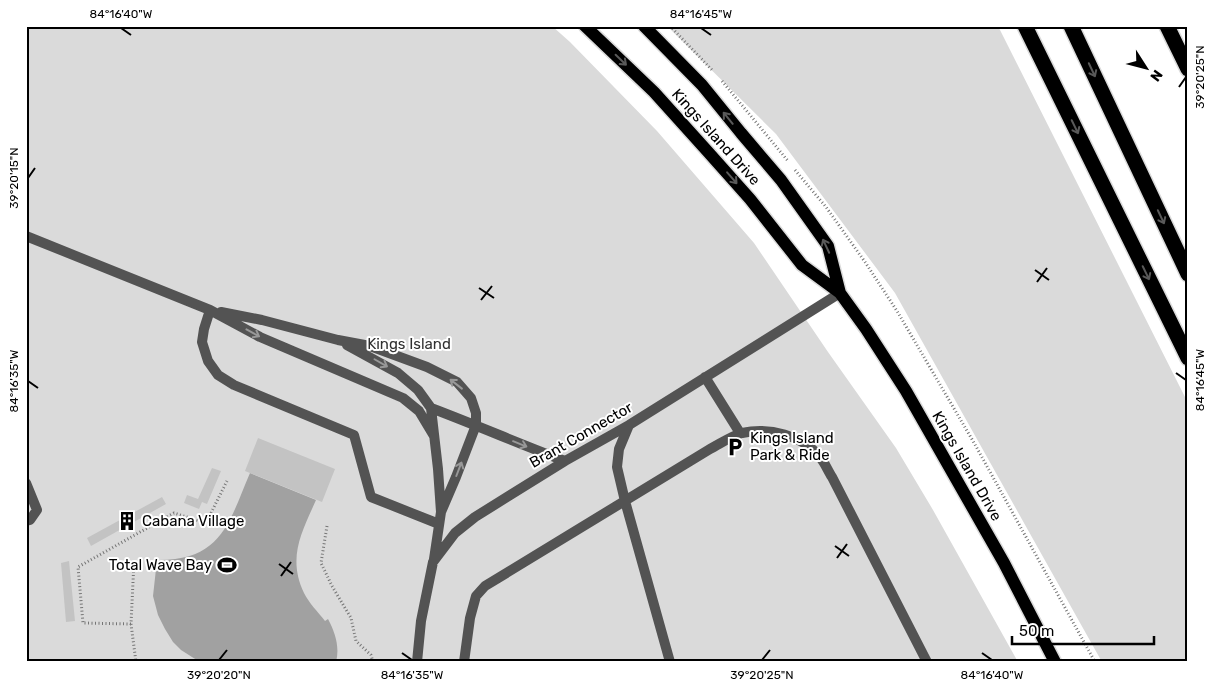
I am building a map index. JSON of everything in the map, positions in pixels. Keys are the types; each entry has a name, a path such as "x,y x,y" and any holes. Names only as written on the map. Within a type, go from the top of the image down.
{"highway":[{"path":"1025,26 1188,358"},
{"path":"1071,26 1188,274"},
{"path":"1167,26 1188,69"}],"main road":[{"name":"Kings Island Drive","path":"586,26 654,92 710,153 750,199 802,265 840,293 906,391 1004,563 1054,662"},
{"name":"Kings Island Drive","path":"644,26 702,85 781,180 828,246 840,293"}],"lane":[{"path":"26,236 210,310 260,337 403,398 419,411 434,436"},
{"name":"Brant Connector","path":"417,662 421,621 434,562 455,533 474,517 565,461 629,425 840,293"},
{"path":"210,310 262,320 338,340 370,346 427,367 457,382 471,398 476,413 476,425 441,512 434,562"},
{"path":"210,310 202,342 208,361 218,375 234,385 354,435 371,497 439,524"},
{"path":"338,340 398,373 418,390 431,408 441,512"},
{"path":"705,376 740,433"},
{"path":"431,408 565,461"},
{"path":"629,425 618,448 617,467 624,500 670,662"},
{"path":"464,662 470,618 476,596 485,586 710,448 740,433 761,431 783,433 803,442 820,457 927,662"},
{"path":"26,483 37,510 30,520 26,521"}],"path":[{"path":"670,26 703,59 748,111 826,207 897,311 974,441 1095,662"},
{"path":"131,624 83,623 78,567 174,513 206,523 227,481"},
{"path":"327,526 321,563 351,618 356,641 371,655 373,662"},
{"path":"134,561 131,624 136,662"}],"green space":[{"name":"Kings Island","path":"26,26 552,26 657,131 754,243 896,448 1018,662 26,662"},
{"path":"667,26 998,26 1188,403 1188,662 1102,662 895,293 776,134"}],"shaded area":[{"name":"Total Wave Bay","path":"250,473 316,500 298,545 297,568 299,580 306,597 325,621 328,619 333,629 337,645 336,662 200,662 181,650 173,642 158,615 153,596 159,560 180,558 197,553 210,545 229,522"}],"building":[{"path":"258,438 335,469 322,502 245,471"},
{"name":"Cabana Village","path":"212,468 221,471 207,504 202,502 199,509 184,503 187,495 198,499"},
{"name":"Cabana Village","path":"162,497 166,504 91,546 87,538"},
{"path":"69,561 75,621 66,622 61,563"}],"place":[{"name":"Kings Island Park & Ride","path":"735,447"},
{"name":"Cabana Village","path":"127,521"},
{"name":"Total Wave Bay","path":"227,565"}]}
